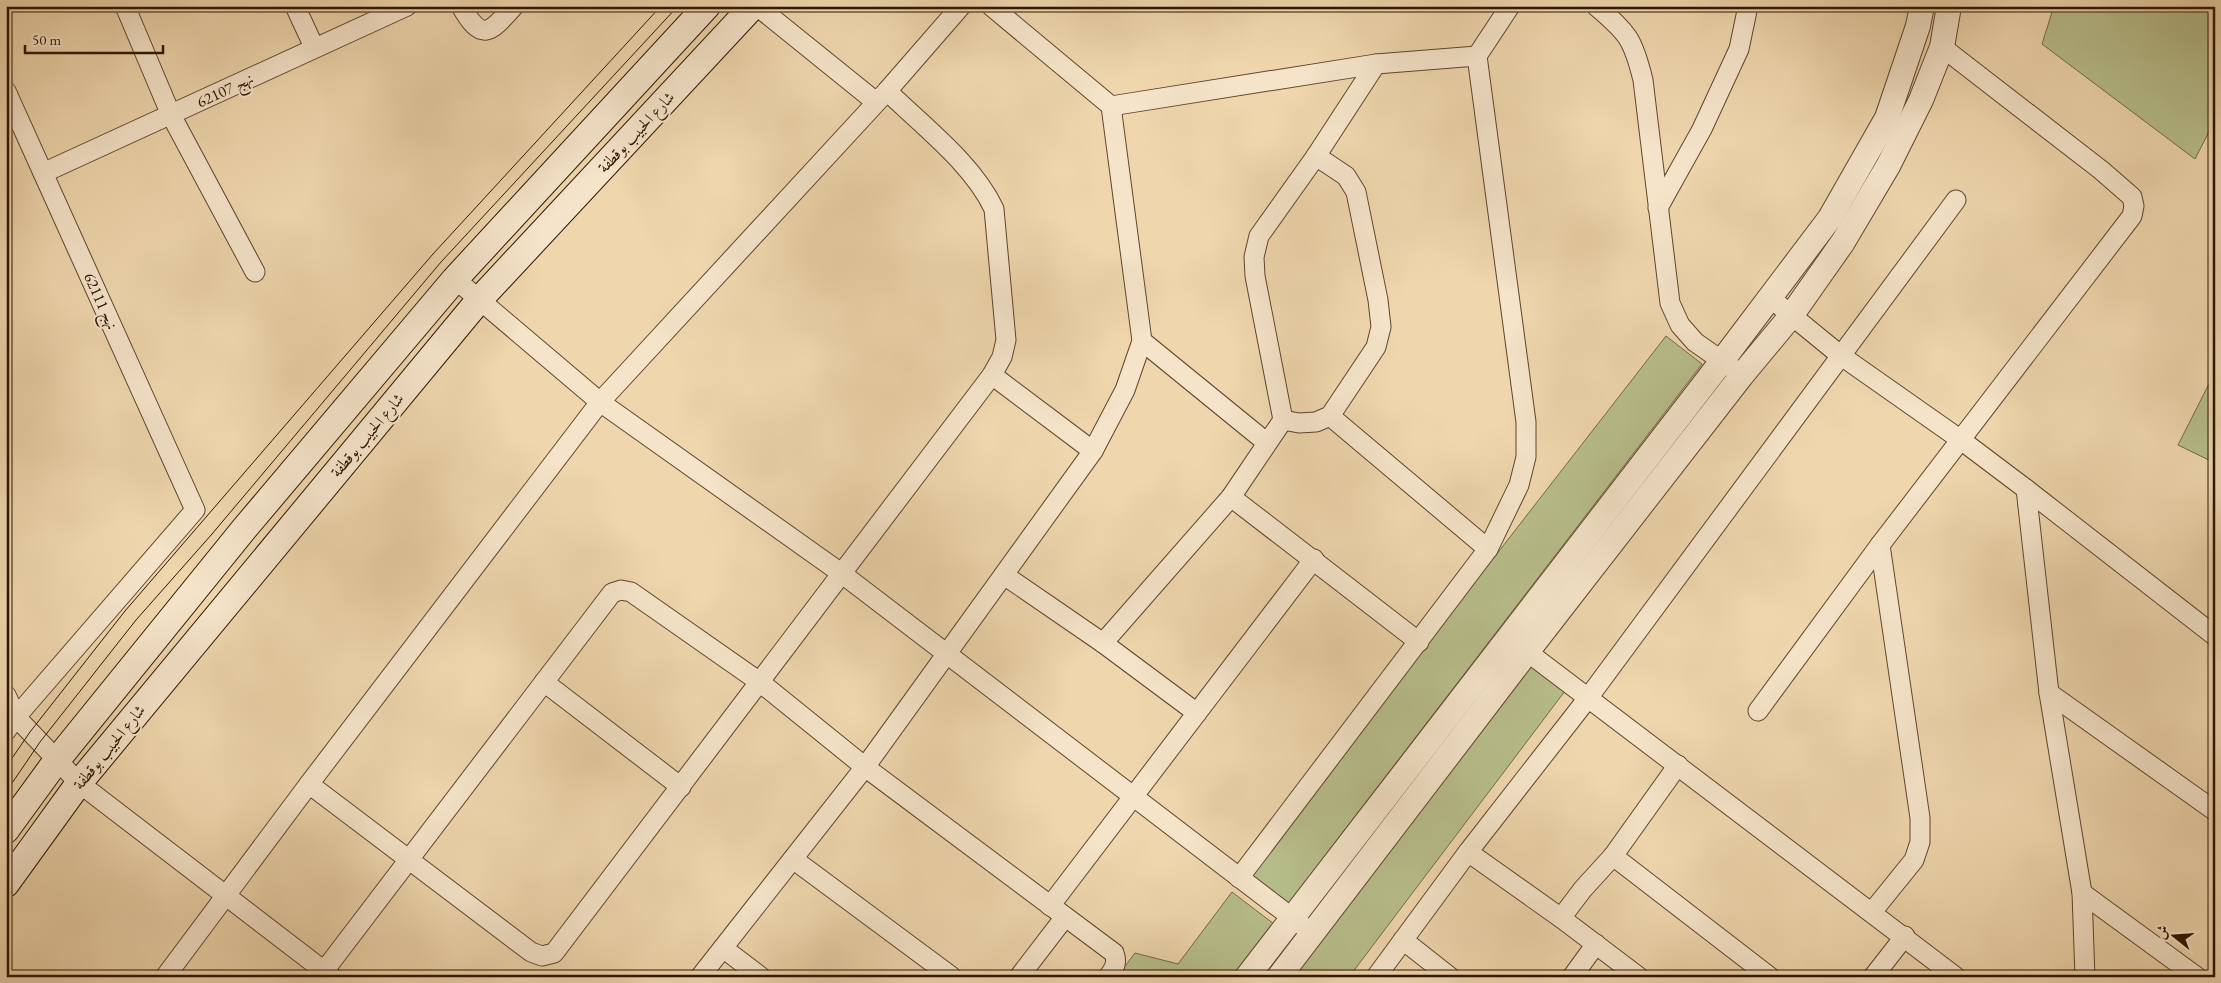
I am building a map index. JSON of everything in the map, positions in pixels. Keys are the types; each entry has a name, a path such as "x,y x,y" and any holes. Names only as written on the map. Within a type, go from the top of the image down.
{"main road":[{"name":"شارع الحبيب بوقطفة","path":"6,830 57,760 244,529 454,279 707,6"},
{"name":"شارع الحبيب بوقطفة","path":"6,884 79,783 480,299 753,6"}],"street":[{"path":"125,6 171,116 255,272"},
{"path":"295,6 314,47"},
{"name":"نهج 62107","path":"43,173 171,116 314,47 406,6"},
{"path":"461,6 472,25 479,30 487,30 497,25 514,6"},
{"path":"309,784 531,952 542,956 554,953 761,683 841,573 992,375 1002,357 1006,340 994,209 986,190 973,174 882,96 757,6"},
{"path":"166,977 309,784 600,402 882,96 961,6"},
{"path":"700,977 865,767 1093,451 1125,390 1142,341 1110,106 991,6"},
{"path":"1240,878 1488,549 1519,485 1526,457 1526,422 1477,56 1510,6"},
{"path":"1596,6 1622,28 1636,50 1642,80 1670,303 1680,325 1690,336 1742,375"},
{"path":"1658,208 1702,129 1734,58 1748,6"},
{"path":"1247,977 1830,218 1887,118 1918,26 1922,6"},
{"path":"1279,977 1527,652 1742,375 1791,316 1843,242 1888,166 1921,100 1942,47 1949,6"},
{"path":"1758,711 1880,545 2132,216 2134,206 2132,197 1942,47"},
{"path":"1110,106 1376,64 1477,56"},
{"path":"1103,644 1231,497 1266,442 1283,420 1255,276 1254,257 1259,236 1316,156 1376,64"},
{"name":"نهج 62111","path":"6,92 195,510 11,724"},
{"path":"1283,420 1299,424 1316,422 1330,416 1376,347 1381,327 1378,300 1356,192 1346,176 1316,156"},
{"path":"1376,977 1468,852 1588,698 1956,200"},
{"path":"454,279 600,402 841,573 1312,933"},
{"path":"1769,297 1840,355 1961,440 2215,636"},
{"path":"1142,341 1266,442"},
{"path":"992,375 1093,451"},
{"path":"1330,416 1488,549"},
{"path":"2026,489 2049,693 2082,893 2085,977"},
{"path":"1231,497 1314,559 1419,642"},
{"path":"1872,912 1914,860 1920,842 1920,818 1880,545"},
{"path":"1019,977 1058,912 1133,797 1314,559"},
{"path":"1004,575 1197,713"},
{"path":"6,695 11,724 57,760 79,783 328,974 408,860 612,593 621,590 631,592 761,683 865,767 1114,953 1117,959 1115,967 1108,977"},
{"path":"1507,638 1905,936 1956,977"},
{"path":"544,682 681,787"},
{"path":"2049,693 2215,811"},
{"path":"1561,918 1583,889 1613,856 1678,765"},
{"path":"1468,852 1561,918 1639,977"},
{"path":"1613,856 1770,977"},
{"path":"793,859 952,977"},
{"path":"2082,893 2197,977"},
{"path":"1873,977 1905,936"},
{"path":"1403,940 1450,977"},
{"path":"1572,977 1596,944"},
{"path":"723,948 760,977"}],"green space":[{"path":"2054,6 2215,6 2215,120 2195,159 2042,44"},
{"path":"1666,336 1702,364 1287,905 1246,877"},
{"path":"2215,372 2215,463 2178,445"},
{"path":"1528,663 1565,691 1349,977 1291,977"},
{"path":"1232,892 1274,924 1233,977 1117,977 1135,953 1178,964"}],"tram line":[{"path":"6,767 30,732 125,611 433,254 661,6"},
{"path":"6,792 40,742 136,620 212,534 441,262 678,6"}]}
